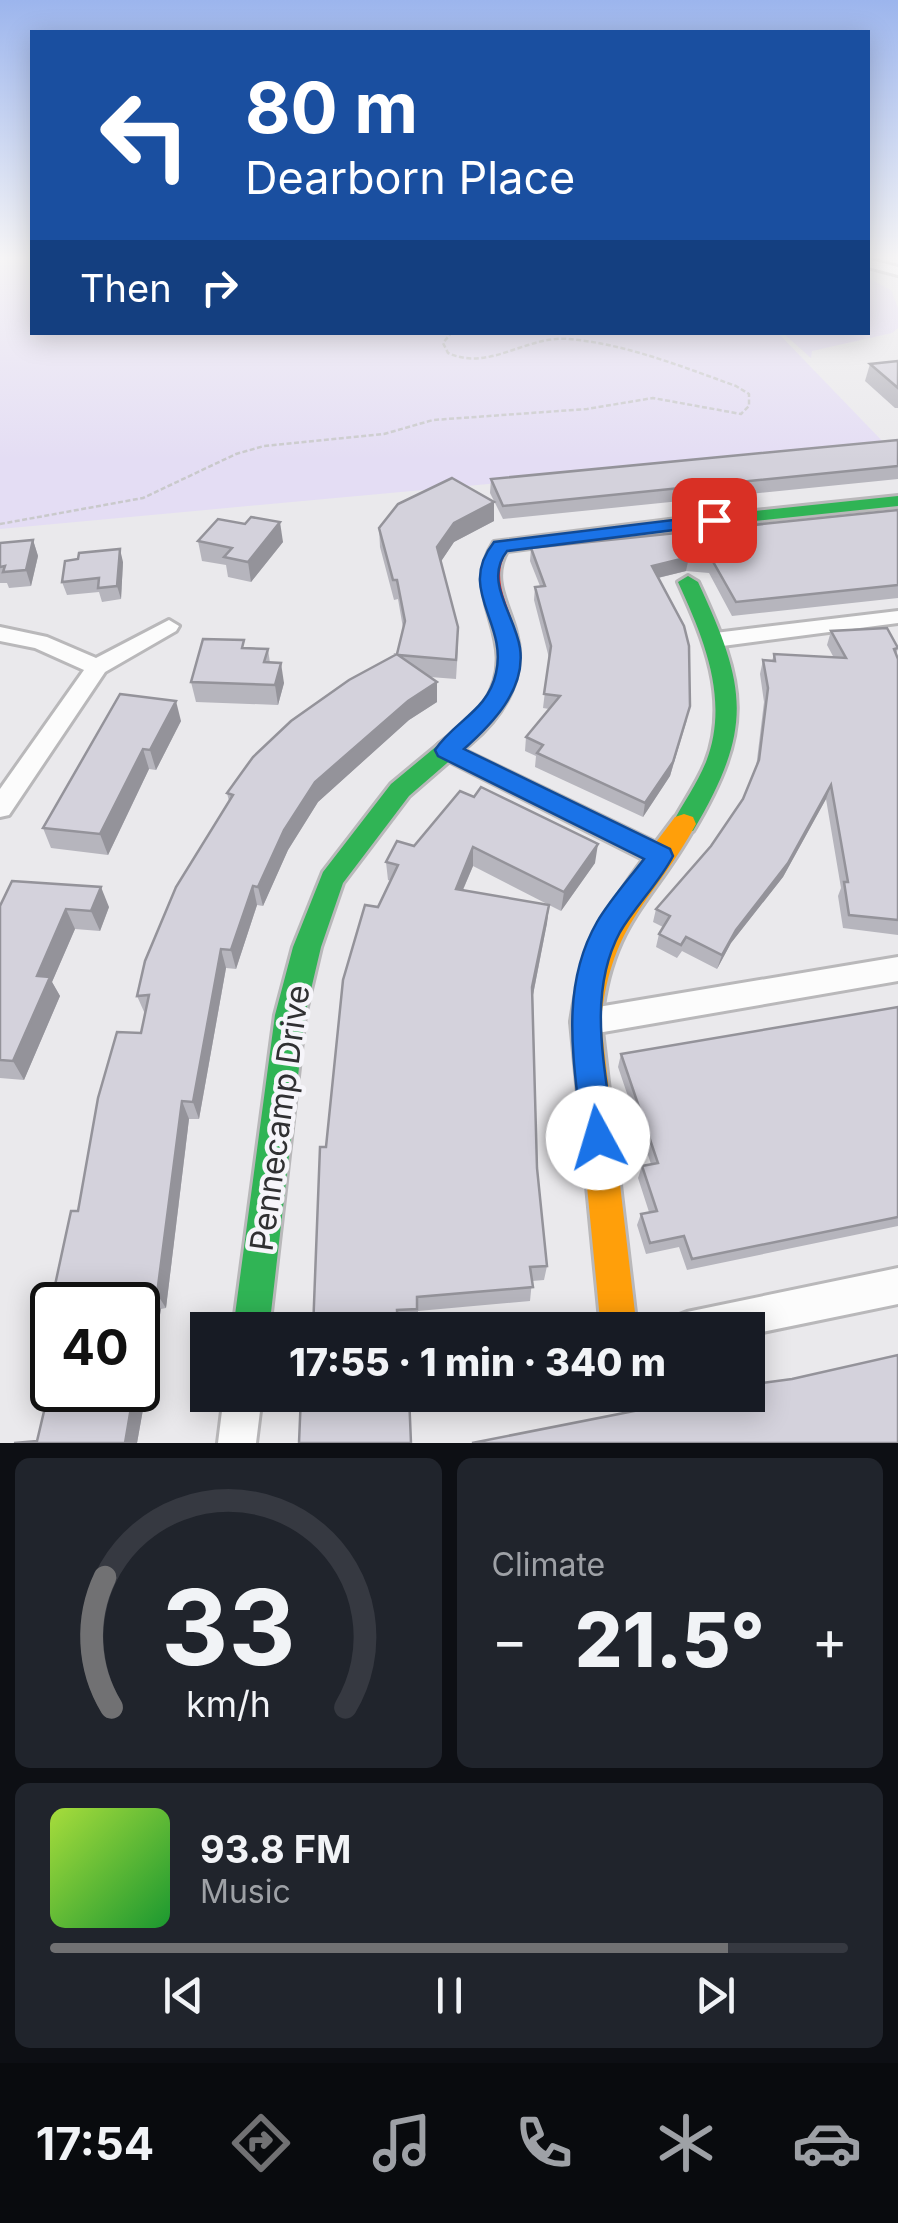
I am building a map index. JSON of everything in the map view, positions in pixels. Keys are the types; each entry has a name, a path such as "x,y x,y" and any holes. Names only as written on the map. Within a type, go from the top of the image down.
{"street":[{"name":"Pennecamp Drive","path":"253,1312 290,1015 307,947 332,879 400,790 477,725 499,697 510,649 487,578 490,560 501,546 530,539 898,501"},
{"path":"617,1312 586,1022 587,985 608,929 717,770 731,709 723,659 688,582"},
{"path":"715,640 898,617"},
{"path":"0,808 97,668 169,626"},
{"path":"0,634 40,642 97,668"},
{"path":"447,750 660,856"},
{"path":"586,1022 898,969"},
{"path":"765,1314 898,1286"},
{"path":"237,1443 241,1412"}],"path":[{"path":"0,524 143,498 236,454 264,446 384,434 433,420 587,409 652,398 741,414 750,406 749,394 736,386 594,342 545,338 474,362 448,353 443,344 450,335"}],"shaded area":[{"path":"0,325 30,325 30,335 780,335 888,447 0,529"},
{"path":"870,325 898,325 892,333 812,351 811,358 785,335 870,335"}],"building":[{"path":"898,361 898,388 870,364"},
{"path":"898,440 898,466 503,506 491,479"},
{"path":"452,478 494,502 454,523 437,547 458,627 456,660 398,655 437,682 408,701 315,782 284,830 258,887 253,886 231,950 221,949 193,1102 182,1101 159,1282 56,1282 71,1211 78,1211 98,1098 117,1032 141,1033 149,995 137,996 145,961 176,887 233,795 227,793 253,757 291,721 349,680 397,654 405,621 397,580 393,580 379,528 398,504"},
{"path":"898,510 898,585 736,602 712,560 689,557 652,566 684,626 689,646 690,706 673,762 645,803 537,753 543,745 526,737 560,696 544,694 551,646 535,587 545,586 531,548"},
{"path":"251,517 280,522 248,562 224,557 232,548 198,541 218,519 245,524"},
{"path":"33,540 26,570 3,572 0,543"},
{"path":"120,549 117,586 98,588 99,578 62,582 65,561 78,559 79,553"},
{"path":"887,628 898,648 894,649 898,659 898,920 849,915 844,882 848,882 831,785 788,863 736,930 722,955 686,937 681,945 659,934 670,916 656,909 711,846 743,799 759,760 768,688 763,660 775,661 774,654 846,658 831,631"},
{"path":"203,639 244,640 242,648 268,649 264,662 281,663 275,685 191,682"},
{"path":"120,694 176,701 150,750 143,749 100,834 43,828"},
{"path":"481,787 598,844 564,892 473,847 456,889 549,905 532,987 537,1168 547,1266 530,1267 533,1287 417,1297 417,1309 397,1312 314,1312 320,1147 326,1147 343,980 365,905 378,907 398,865 386,862 397,841 414,846 460,791 474,797"},
{"path":"12,881 101,887 91,911 66,909 37,976 50,977 13,1061 0,1060 0,906"},
{"path":"898,1007 898,1217 692,1259 684,1236 650,1243 641,1214 657,1211 642,1166 658,1163 621,1054"},
{"path":"898,1355 898,1443 472,1443 629,1412 765,1412 765,1383"},
{"path":"44,1412 130,1412 125,1443 14,1443 37,1441"},
{"path":"300,1412 410,1412 411,1443 299,1443"}],"traffic: fast":[{"path":"669,525 898,501"},
{"path":"684,824 718,760 728,704 716,648 688,582"},
{"path":"253,1312 290,1015 307,947 332,879 400,790 446,751"}],"traffic: slow":[{"path":"617,1312 586,1022 589,991 596,964 618,916 684,824"}],"traffic: jam":[{"path":"446,751 489,711 505,679 509,660 507,635 490,585 493,559 501,546 669,525"}],"route":[{"path":"598,1138 586,1022 587,985 608,929 660,856 447,750 477,725 499,697 507,672 510,649 487,578 490,560 501,546 530,539 714,520"}]}
